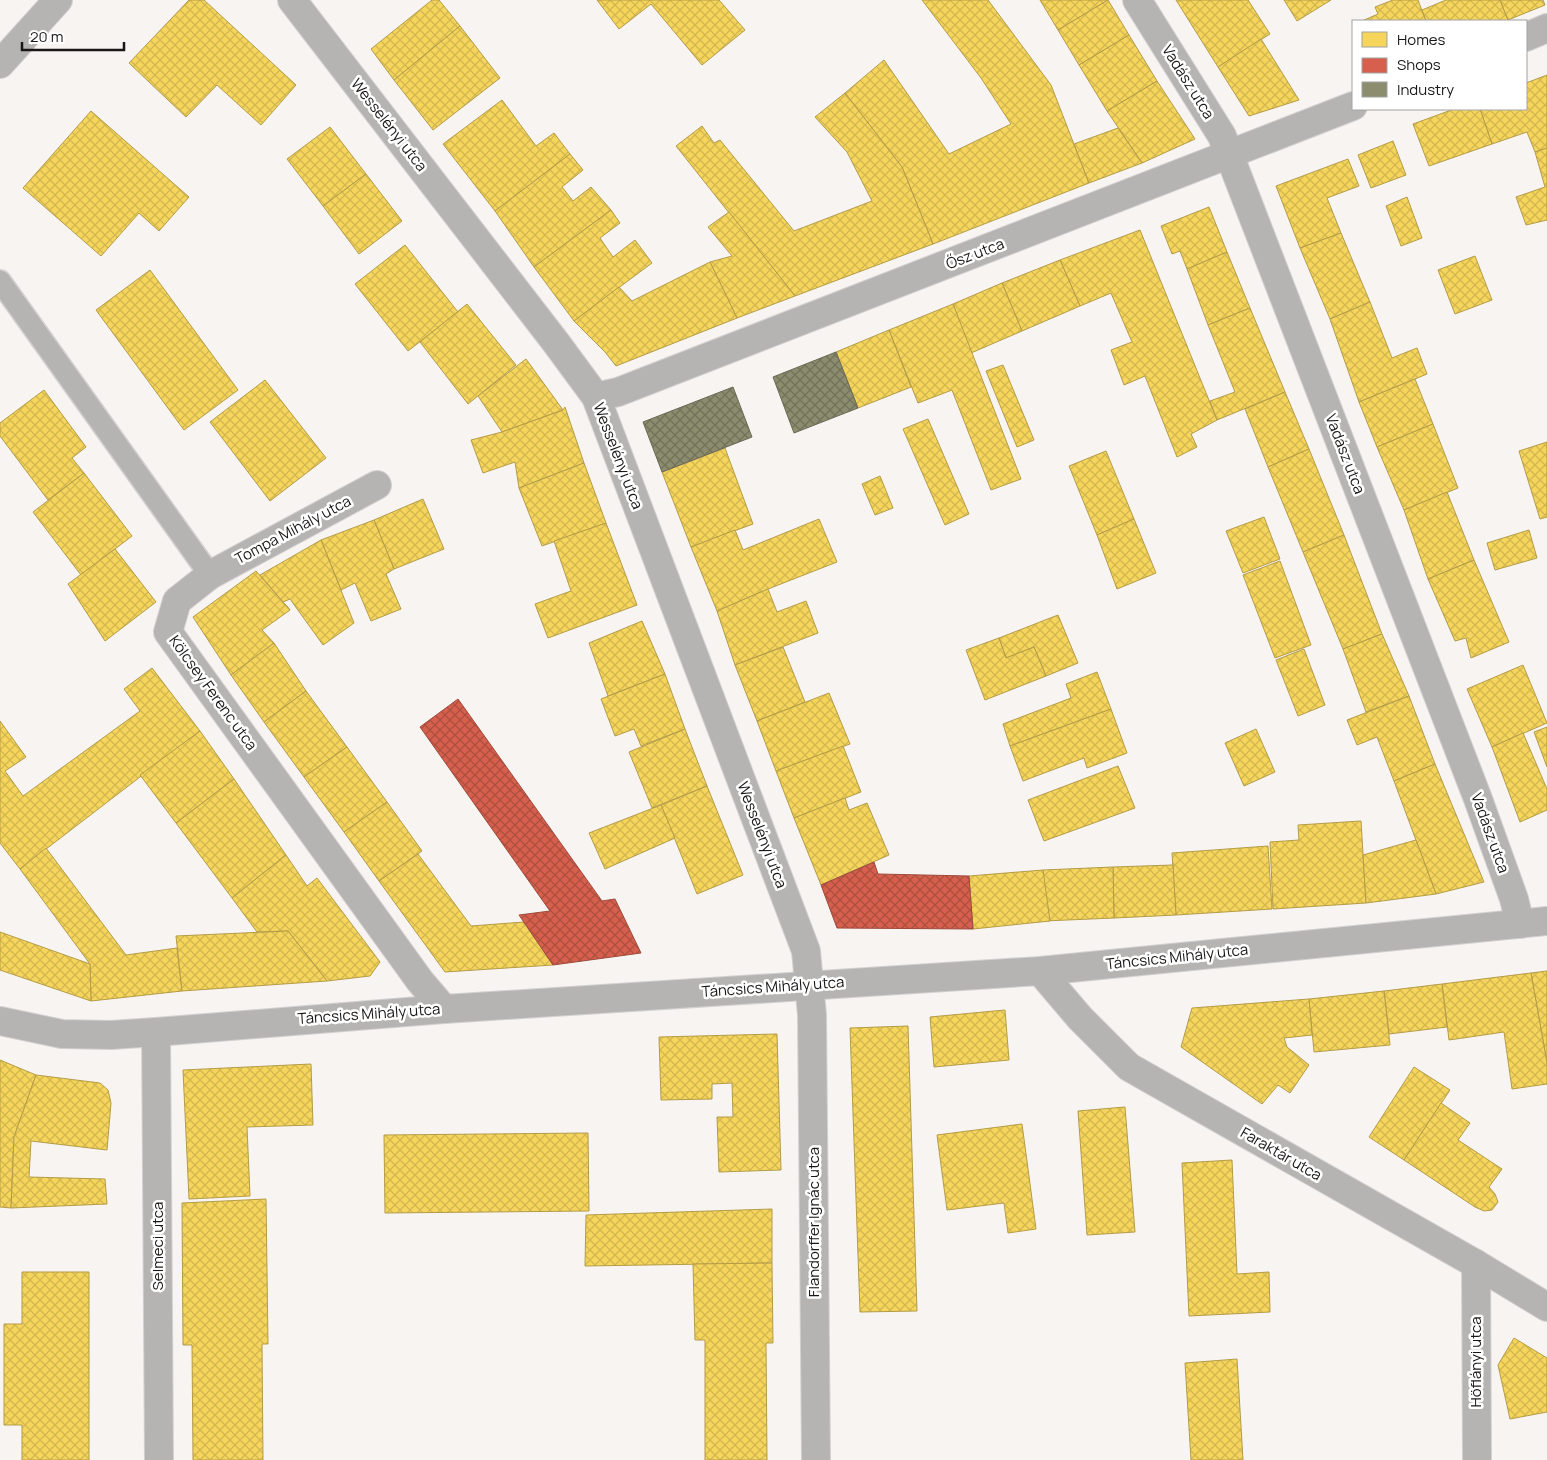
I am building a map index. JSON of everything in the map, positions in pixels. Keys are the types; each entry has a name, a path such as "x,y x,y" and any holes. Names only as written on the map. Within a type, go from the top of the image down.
{"street":[{"path":"0,64 58,0"},
{"name":"Wesselényi utca","path":"292,0 558,344 596,397 806,951 810,984"},
{"name":"Vadász utca","path":"1137,0 1222,136 1230,155 1478,800 1514,899 1520,924"},
{"path":"1527,37 1547,28"},
{"name":"Ősz utca","path":"596,397 618,392 1352,106"},
{"path":"0,281 210,575"},
{"name":"Tompa Mihály utca","path":"210,575 377,485"},
{"name":"Kölcsey Ferenc utca","path":"210,575 177,601 168,632 420,981 444,1008"},
{"name":"Táncsics Mihály utca","path":"0,1020 62,1034 156,1032 444,1008 1040,971 1547,921"},
{"name":"Faraktár utca","path":"1040,971 1080,1018 1129,1067 1547,1306"},
{"name":"Flandorffer Ignác utca","path":"810,984 812,1015 816,1460"},
{"name":"Selmeci utca","path":"156,1032 159,1460"},
{"name":"Höflányi utca","path":"1476,1264 1477,1460"}],"building: Homes":[{"path":"189,0 204,0 296,85 261,125 217,85 186,117 129,63"},
{"path":"432,0 439,0 460,26 394,80 371,49"},
{"path":"597,0 719,0 745,30 702,65 651,4 619,29"},
{"path":"922,0 988,0 1051,85 1089,183 933,244 902,167 845,93 884,60 949,154 1011,124 981,78"},
{"path":"1040,0 1108,0 1058,30"},
{"path":"1108,0 1129,35 1079,65 1058,30"},
{"path":"1176,0 1248,0 1270,34 1218,67"},
{"path":"1284,0 1331,0 1297,21"},
{"path":"1393,0 1418,0 1426,20 1364,20 1378,14 1375,7"},
{"path":"1446,0 1500,0 1508,20 1426,20 1422,10"},
{"path":"1500,0 1543,0 1545,5 1508,20"},
{"path":"460,26 500,78 433,130 394,80"},
{"path":"1129,35 1157,81 1107,111 1079,65"},
{"path":"1261,39 1299,100 1249,116 1218,67"},
{"path":"1547,75 1547,148 1535,152 1527,132 1492,144 1480,110 1527,110 1527,83"},
{"path":"1157,81 1195,139 1142,163 1107,111"},
{"path":"845,93 902,167 933,244 795,296 676,146 702,126 714,143 720,140 794,231 872,201 847,152 815,117"},
{"path":"502,100 536,146 554,133 570,154 495,211 443,144"},
{"path":"1451,110 1480,110 1492,144 1429,166 1413,124"},
{"path":"91,111 189,197 159,231 139,213 101,256 23,188"},
{"path":"330,127 366,174 323,206 287,159"},
{"path":"1118,128 1142,163 1089,183 1074,144"},
{"path":"1393,141 1406,175 1371,188 1358,155"},
{"path":"1547,148 1547,220 1526,225 1516,197 1545,187 1535,152"},
{"path":"570,154 583,170 562,187 573,201 591,187 611,210 534,267 495,211"},
{"path":"1348,159 1359,186 1327,198 1341,233 1300,248 1276,186"},
{"path":"366,174 402,221 359,254 323,206"},
{"path":"1407,197 1422,238 1401,246 1386,206"},
{"path":"1209,207 1227,252 1187,269 1180,251 1172,254 1161,226"},
{"path":"611,210 620,223 600,238 613,257 635,240 652,263 574,321 534,267"},
{"path":"729,212 795,296 737,318 710,262 732,256 708,227"},
{"path":"1140,230 1217,420 1191,434 1197,447 1177,457 1145,376 1124,385 1111,350 1132,342 1111,293 1080,306 1060,260"},
{"path":"1341,233 1370,302 1330,319 1300,248"},
{"path":"405,245 458,312 408,351 355,284"},
{"path":"1227,252 1250,308 1208,325 1187,269"},
{"path":"1475,256 1492,300 1455,314 1438,270"},
{"path":"1060,260 1080,306 1022,331 1002,283"},
{"path":"710,262 737,318 616,366 605,352 574,321 619,287 632,301"},
{"path":"150,270 238,390 184,430 96,310"},
{"path":"1002,283 1022,331 971,353 953,304"},
{"path":"1370,302 1392,358 1417,348 1427,374 1359,402 1330,319"},
{"path":"467,304 516,365 468,404 420,342"},
{"path":"953,304 1021,479 991,490 952,390 918,403 889,330"},
{"path":"1250,308 1285,392 1217,420 1210,401 1235,392 1208,325"},
{"path":"889,330 911,387 858,408 836,352"},
{"path":"526,359 563,410 502,432 478,396"},
{"path":"1003,365 1034,440 1017,447 986,371"},
{"path":"1415,379 1433,424 1377,447 1359,402"},
{"path":"265,380 326,458 270,501 210,422"},
{"path":"44,390 86,447 72,458 84,473 48,500 0,436 0,423"},
{"path":"1285,392 1309,449 1268,467 1245,409"},
{"path":"565,407 584,463 519,488 515,462 483,473 471,440 502,432 563,410"},
{"path":"928,419 969,514 945,525 903,429"},
{"path":"1433,424 1458,488 1404,510 1377,447"},
{"path":"1547,442 1547,517 1540,519 1519,451"},
{"path":"725,448 753,524 691,547 662,472"},
{"path":"1309,449 1344,535 1303,552 1268,467"},
{"path":"1106,451 1134,519 1097,535 1069,466"},
{"path":"584,463 606,523 542,546 519,488"},
{"path":"84,473 132,536 81,575 33,512"},
{"path":"880,476 893,508 875,515 862,484"},
{"path":"1447,492 1474,560 1428,579 1404,510"},
{"path":"423,499 444,549 394,569 374,520"},
{"path":"1264,517 1280,559 1243,573 1226,531"},
{"path":"819,519 837,562 717,611 691,547 735,530 743,550"},
{"path":"1134,519 1156,573 1117,589 1097,535"},
{"path":"374,520 394,569 386,574 401,609 371,621 355,583 341,590 321,540"},
{"path":"606,523 637,605 548,638 535,604 571,591 554,541"},
{"path":"1529,530 1537,558 1495,570 1487,543"},
{"path":"1344,535 1382,634 1343,649 1303,552"},
{"path":"321,540 354,623 323,645 290,599 283,602 260,575"},
{"path":"115,549 156,602 105,641 68,584"},
{"path":"1474,560 1509,642 1471,658 1466,638 1455,641 1428,579"},
{"path":"1280,561 1311,645 1275,658 1243,575"},
{"path":"256,571 290,610 262,630 274,643 231,675 193,617"},
{"path":"768,589 777,612 806,601 818,633 735,665 717,611"},
{"path":"1058,615 1078,663 1046,676 1034,647 1006,658 999,638"},
{"path":"642,621 665,674 608,696 589,643"},
{"path":"1382,634 1409,696 1366,712 1343,649"},
{"path":"999,638 1006,658 1034,647 1046,676 985,700 966,650"},
{"path":"274,643 306,691 264,722 231,675"},
{"path":"783,647 805,702 757,721 735,665"},
{"path":"1304,649 1325,705 1298,716 1276,660"},
{"path":"1523,665 1547,723 1492,747 1467,689"},
{"path":"152,668 200,731 20,869 0,843 0,721 26,757 5,771 23,796 140,711 124,689"},
{"path":"1097,672 1111,709 1010,746 1003,724 1071,698 1066,684"},
{"path":"665,674 685,729 641,746 634,729 615,736 601,699"},
{"path":"306,691 347,747 304,777 264,722"},
{"path":"829,693 850,744 776,771 757,721"},
{"path":"1409,696 1435,764 1394,781 1377,737 1357,745 1347,720"},
{"path":"1111,709 1127,753 1087,768 1084,758 1023,781 1010,746"},
{"path":"1547,727 1547,767 1534,732"},
{"path":"685,729 707,786 652,808 629,752"},
{"path":"1256,729 1275,772 1244,786 1225,743"},
{"path":"200,731 234,779 176,823 140,775"},
{"path":"1523,733 1547,789 1547,810 1520,822 1492,747"},
{"path":"843,746 861,792 794,818 776,771"},
{"path":"347,747 387,802 344,832 304,777"},
{"path":"1435,764 1484,882 1436,894 1394,781"},
{"path":"1118,766 1135,808 1044,841 1028,800"},
{"path":"234,779 286,855 232,898 176,823"},
{"path":"707,786 743,875 697,894 661,805"},
{"path":"845,798 849,810 867,803 889,855 821,885 794,818"},
{"path":"387,802 422,851 379,881 344,832"},
{"path":"661,805 675,838 605,869 589,833"},
{"path":"1361,821 1366,903 1273,909 1270,842 1299,840 1298,825"},
{"path":"1416,840 1436,894 1366,903 1363,855"},
{"path":"1268,846 1272,909 1176,915 1172,853"},
{"path":"46,848 126,955 177,948 182,991 91,1001 90,964 20,869"},
{"path":"418,854 471,926 524,922 553,965 445,972 379,881"},
{"path":"286,855 307,886 317,878 380,962 370,976 327,981 288,931 257,932 232,898"},
{"path":"1173,865 1176,915 1114,918 1113,867"},
{"path":"1113,867 1114,918 1044,921 1043,870"},
{"path":"1043,870 1050,921 973,929 969,876"},
{"path":"288,931 327,981 182,991 176,936"},
{"path":"0,932 90,964 91,1001 0,970"},
{"path":"1547,971 1547,1063 1531,973"},
{"path":"1531,973 1547,1063 1547,1084 1512,1089 1504,1032 1449,1040 1442,984"},
{"path":"1442,984 1447,1027 1389,1034 1384,991"},
{"path":"1384,991 1390,1045 1314,1052 1309,999"},
{"path":"1309,999 1312,1035 1284,1038 1287,1047 1309,1065 1290,1093 1278,1085 1262,1104 1181,1047 1192,1008"},
{"path":"1005,1010 1009,1060 934,1067 930,1017"},
{"path":"908,1026 917,1311 860,1312 850,1028"},
{"path":"777,1034 781,1170 719,1172 717,1117 733,1117 732,1083 712,1084 712,1099 661,1100 659,1037"},
{"path":"0,1060 36,1075 14,1137 11,1208 0,1207"},
{"path":"311,1064 313,1125 247,1127 250,1196 189,1199 183,1070"},
{"path":"1414,1067 1450,1090 1404,1160 1369,1137"},
{"path":"36,1075 100,1083 108,1090 111,1103 107,1150 31,1141 29,1177 105,1179 107,1204 11,1208 14,1137"},
{"path":"1441,1103 1470,1123 1458,1140 1502,1169 1489,1187 1495,1194 1498,1202 1492,1210 1484,1211 1475,1207 1404,1160"},
{"path":"1125,1107 1135,1232 1087,1235 1078,1111"},
{"path":"1022,1124 1036,1229 1008,1233 1004,1203 947,1210 937,1135"},
{"path":"588,1133 589,1211 385,1213 384,1135"},
{"path":"1232,1160 1237,1274 1269,1272 1270,1312 1189,1316 1182,1163"},
{"path":"266,1199 268,1344 262,1344 263,1460 193,1460 192,1345 183,1345 182,1203"},
{"path":"772,1209 772,1263 585,1266 586,1215"},
{"path":"772,1263 773,1343 766,1343 767,1460 705,1460 705,1340 695,1340 693,1264"},
{"path":"22,1272 89,1272 89,1460 22,1460 22,1425 4,1425 4,1324 22,1324"},
{"path":"1514,1338 1547,1358 1547,1412 1510,1419 1498,1365"},
{"path":"1237,1359 1243,1460 1191,1460 1185,1363"}],"building: Shops":[{"path":"458,699 602,901 615,899 641,953 553,965 519,915 550,911 420,727"},
{"path":"874,862 878,874 969,876 973,929 837,928 821,885"}],"building: Industry":[{"path":"836,352 858,408 794,433 773,377"},
{"path":"733,387 752,437 662,472 643,422"}]}
